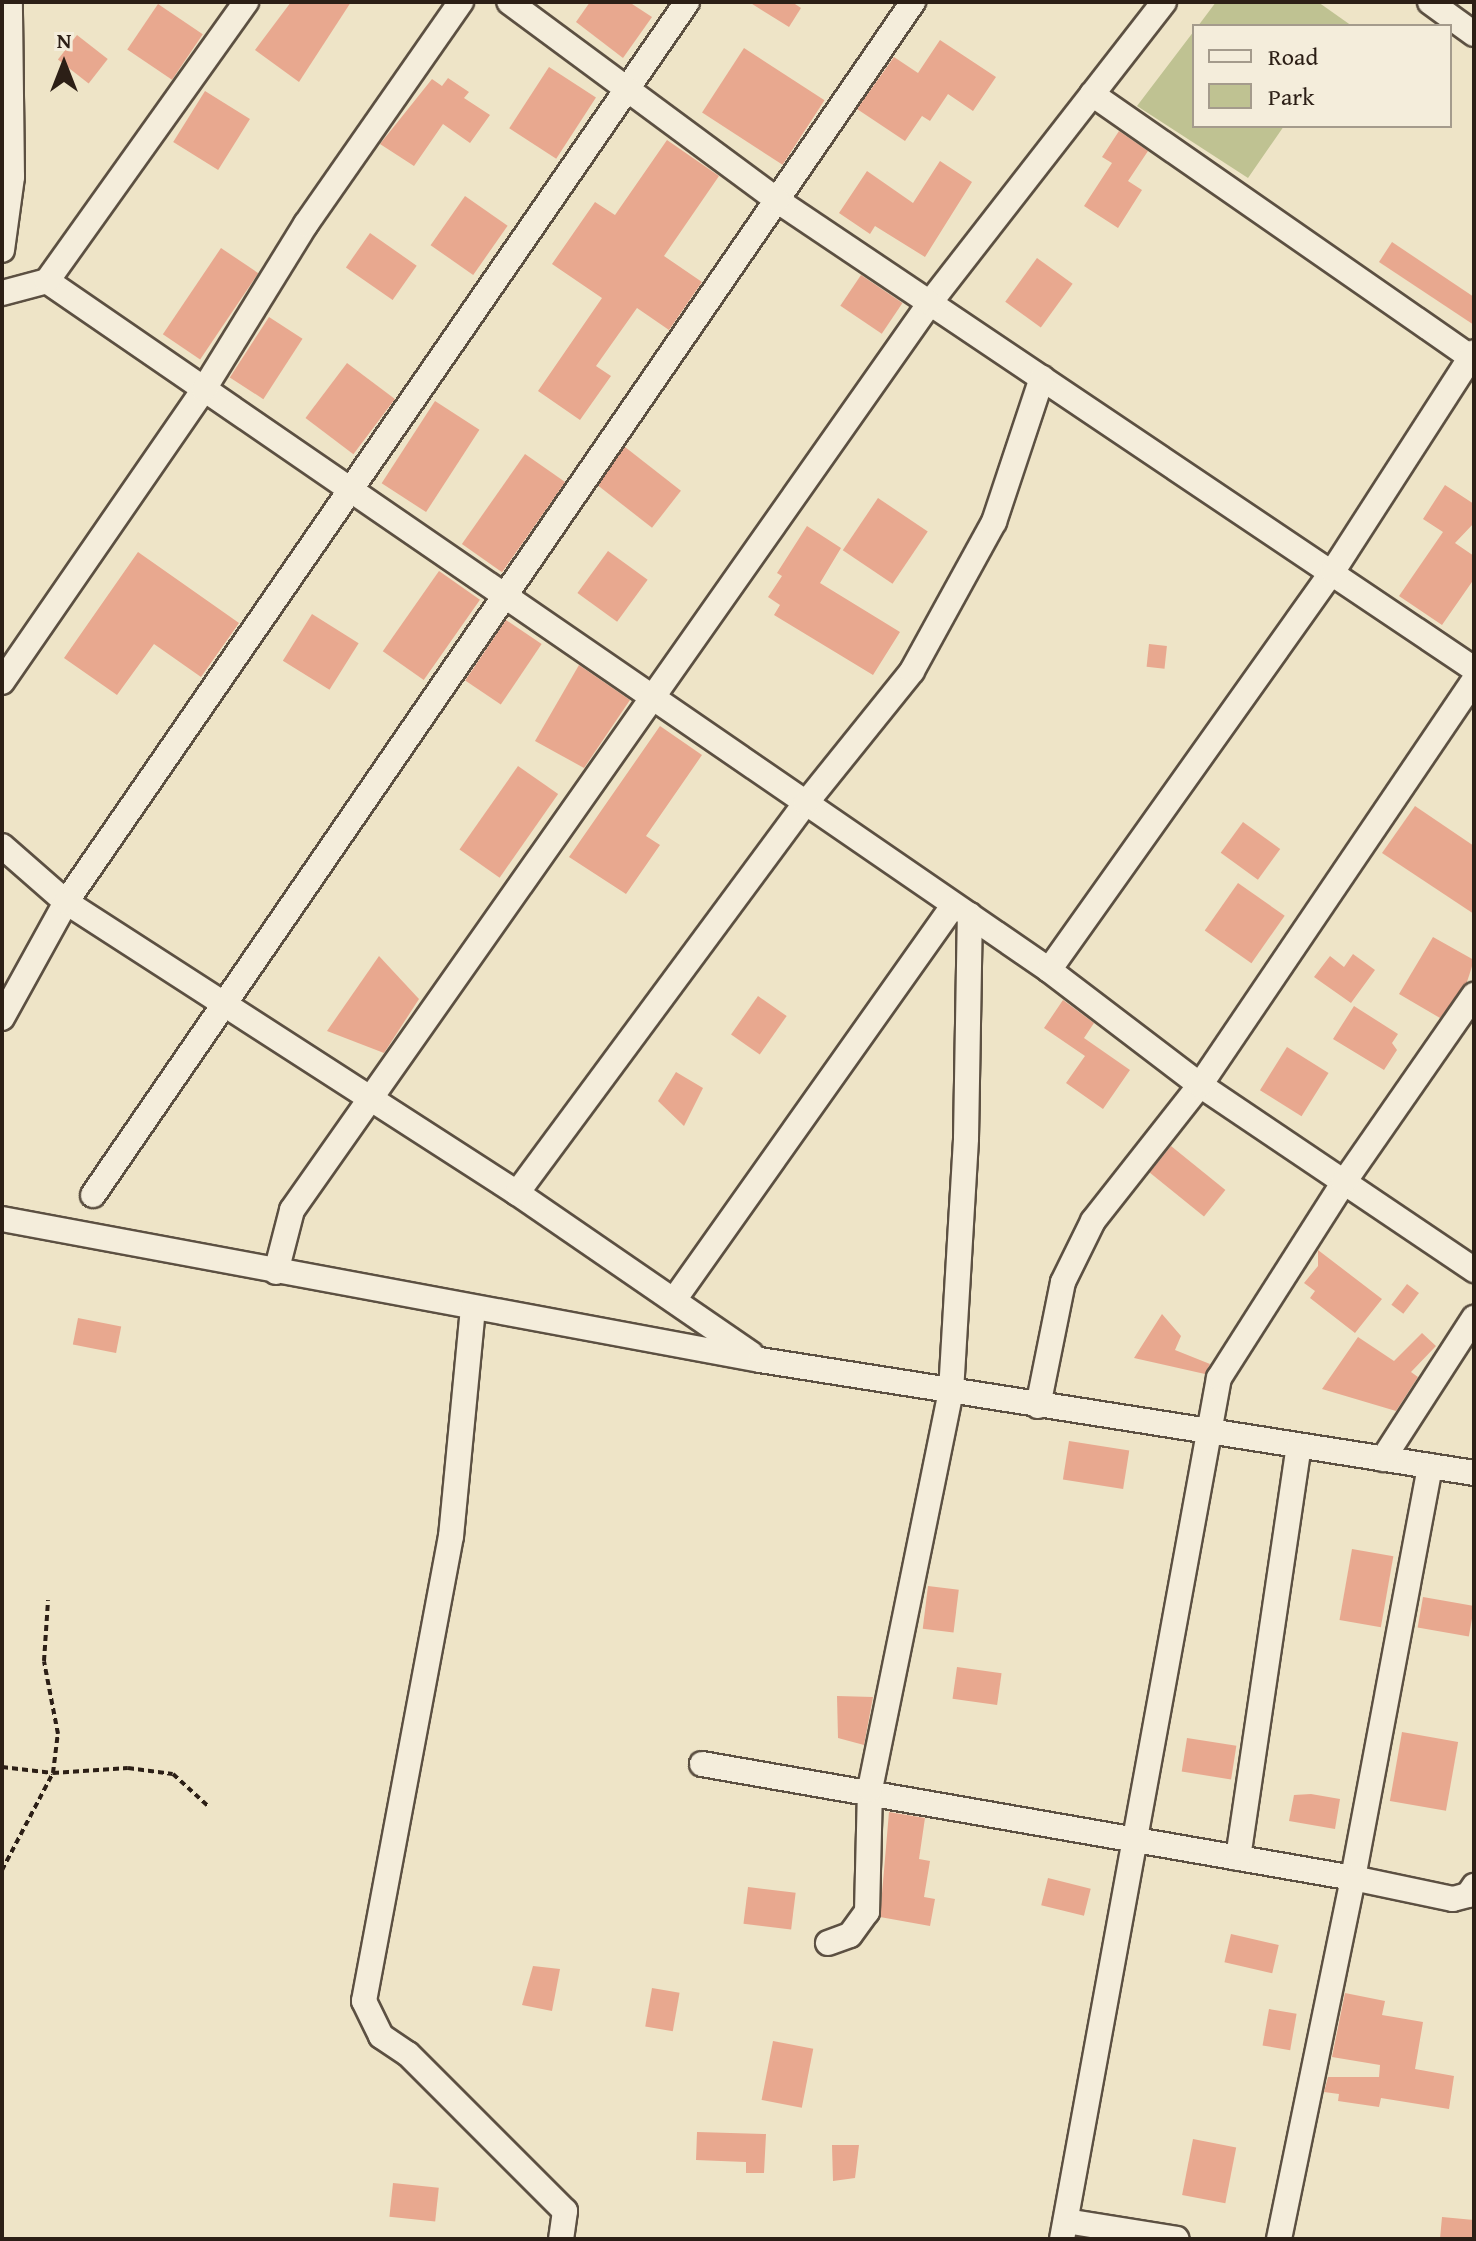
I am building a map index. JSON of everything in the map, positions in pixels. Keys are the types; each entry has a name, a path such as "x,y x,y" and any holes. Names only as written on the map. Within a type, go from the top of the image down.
{"street":[{"path":"2,250 7,173 10,2"},
{"path":"2,293 47,281 246,2"},
{"path":"2,682 204,389 306,224 461,2"},
{"path":"509,2 777,200 1333,571 1474,669"},
{"path":"2,1018 66,902 687,2"},
{"path":"93,1195 913,2"},
{"path":"276,1272 292,1210 373,1100 930,303 1164,2"},
{"path":"1430,2 1474,34"},
{"path":"1049,970 1333,571 1472,354 1092,94"},
{"path":"47,281 1049,970 1200,1085 1474,1270"},
{"path":"517,1193 806,803 912,671 994,522 1042,378"},
{"path":"1038,1406 1063,1282 1093,1221 1200,1085 1474,681"},
{"path":"2,846 66,902 517,1193 760,1360"},
{"path":"674,1300 962,910"},
{"path":"828,1943 850,1935 867,1912 870,1789 951,1392 966,1138 962,910"},
{"path":"1177,2239 1064,2230 1132,1840 1219,1378 1344,1182 1474,995"},
{"path":"2,1219 760,1360 1474,1473"},
{"path":"473,1308 451,1536 364,2001 381,2036 408,2054 565,2211 561,2239"},
{"path":"1383,1459 1474,1318"},
{"path":"1238,1858 1299,1447"},
{"path":"1279,2239 1353,1878 1430,1466"},
{"path":"702,1764 870,1789 1453,1899 1468,1895 1474,1886"}],"path":[{"path":"2,1870 53,1773 58,1734 44,1661 48,1600"},
{"path":"2,1767 53,1773 128,1768 173,1774 208,1806"}],"green space":[{"path":"1216,2 1318,2 1349,24 1200,24"},
{"path":"1192,34 1192,128 1283,128 1248,178 1137,106"}],"building":[{"path":"291,2 351,2 299,82 255,50"},
{"path":"590,2 629,2 652,17 623,58 576,22"},
{"path":"749,2 792,2 801,8 789,27"},
{"path":"158,4 203,34 172,80 127,50"},
{"path":"77,35 108,59 89,83 58,59"},
{"path":"940,40 996,77 973,111 948,94 930,121 922,116 905,141 857,109 894,57 918,73"},
{"path":"744,48 825,100 783,165 702,113"},
{"path":"549,67 596,97 556,159 509,128"},
{"path":"448,78 469,92 464,98 490,115 470,143 443,124 414,166 380,144 432,79 442,86"},
{"path":"205,91 250,119 218,170 173,142"},
{"path":"1119,131 1148,151 1128,181 1142,190 1118,228 1084,206 1112,163 1102,157"},
{"path":"667,140 719,176 664,256 702,282 669,330 637,308 596,366 611,376 580,420 538,391 602,298 552,264 595,202 615,215"},
{"path":"940,161 972,182 925,257 875,226 870,234 839,213 867,171 913,203"},
{"path":"465,196 508,226 473,275 431,245"},
{"path":"370,233 417,266 393,300 346,267"},
{"path":"1392,242 1474,297 1474,325 1379,262"},
{"path":"221,248 258,273 200,359 163,334"},
{"path":"1037,258 1073,284 1041,328 1005,302"},
{"path":"861,275 902,303 882,334 840,306"},
{"path":"269,317 303,339 263,399 230,377"},
{"path":"347,363 395,399 353,454 305,418"},
{"path":"435,401 479,430 426,512 382,483"},
{"path":"625,447 681,491 652,528 596,484"},
{"path":"525,454 565,482 502,572 462,544"},
{"path":"1445,485 1474,504 1474,523 1455,543 1474,556 1474,579 1442,625 1399,596 1443,532 1423,519"},
{"path":"878,498 928,532 893,584 843,550"},
{"path":"807,526 841,548 820,583 900,632 873,675 774,615 780,605 768,597 782,576 777,573"},
{"path":"608,551 648,580 617,622 577,593"},
{"path":"138,552 239,623 201,677 154,644 117,695 64,658"},
{"path":"439,571 480,600 424,680 383,651"},
{"path":"312,614 359,643 329,690 283,661"},
{"path":"506,620 542,644 501,705 465,681"},
{"path":"1149,644 1167,646 1164,669 1147,667"},
{"path":"579,665 630,700 584,768 535,741"},
{"path":"660,726 702,755 646,836 660,845 626,894 569,857"},
{"path":"518,766 558,794 500,878 459,850"},
{"path":"1415,806 1474,846 1474,914 1382,853"},
{"path":"1243,822 1280,849 1258,880 1221,853"},
{"path":"1238,883 1285,916 1251,963 1205,931"},
{"path":"1433,937 1474,960 1467,982 1440,1018 1399,994"},
{"path":"1353,954 1375,970 1351,1003 1314,977 1330,956 1344,967"},
{"path":"379,956 419,999 384,1053 327,1031"},
{"path":"758,996 787,1016 760,1055 731,1035"},
{"path":"1063,1000 1094,1023 1084,1038 1130,1070 1103,1109 1066,1083 1085,1056 1044,1028"},
{"path":"1354,1006 1398,1034 1392,1043 1397,1050 1384,1070 1333,1039"},
{"path":"1287,1047 1329,1073 1302,1116 1260,1090"},
{"path":"676,1072 703,1088 684,1126 658,1101"},
{"path":"1171,1146 1225,1190 1204,1216 1150,1172"},
{"path":"1318,1250 1382,1299 1355,1333 1310,1298 1315,1291 1304,1283 1318,1266"},
{"path":"1407,1284 1419,1293 1403,1314 1391,1305"},
{"path":"1162,1314 1181,1336 1175,1350 1210,1364 1205,1374 1134,1358"},
{"path":"78,1318 121,1326 116,1353 73,1345"},
{"path":"1422,1333 1436,1346 1411,1372 1418,1377 1396,1411 1322,1389 1358,1337 1394,1361"},
{"path":"1069,1441 1129,1451 1123,1489 1063,1480"},
{"path":"1352,1549 1393,1556 1381,1627 1339,1620"},
{"path":"928,1586 959,1590 954,1632 923,1629"},
{"path":"1423,1597 1474,1606 1469,1637 1418,1628"},
{"path":"957,1667 1002,1673 997,1705 953,1699"},
{"path":"837,1696 873,1697 864,1745 838,1738"},
{"path":"1402,1732 1458,1742 1446,1811 1390,1801"},
{"path":"1187,1738 1236,1746 1231,1779 1182,1772"},
{"path":"1311,1794 1340,1799 1335,1829 1289,1821 1294,1795"},
{"path":"889,1812 925,1818 919,1859 930,1861 924,1897 935,1899 930,1926 880,1917"},
{"path":"1048,1878 1091,1889 1084,1916 1041,1905"},
{"path":"748,1887 796,1893 791,1930 743,1924"},
{"path":"1231,1934 1279,1945 1272,1973 1224,1962"},
{"path":"533,1966 560,1969 552,2011 522,2005"},
{"path":"652,1988 680,1993 673,2031 645,2026"},
{"path":"1345,1993 1385,2001 1382,2015 1423,2022 1415,2069 1454,2076 1449,2109 1381,2098 1379,2107 1338,2101 1339,2094 1324,2092 1328,2077 1379,2077 1380,2065 1332,2057"},
{"path":"1269,2009 1297,2014 1290,2050 1263,2045"},
{"path":"773,2041 813,2049 802,2108 762,2100"},
{"path":"697,2132 766,2134 764,2173 746,2173 746,2162 696,2160"},
{"path":"1193,2139 1236,2147 1225,2203 1182,2195"},
{"path":"832,2145 859,2145 855,2178 833,2181"},
{"path":"393,2183 439,2188 435,2222 389,2217"},
{"path":"1442,2217 1474,2220 1474,2239 1440,2239"}]}
